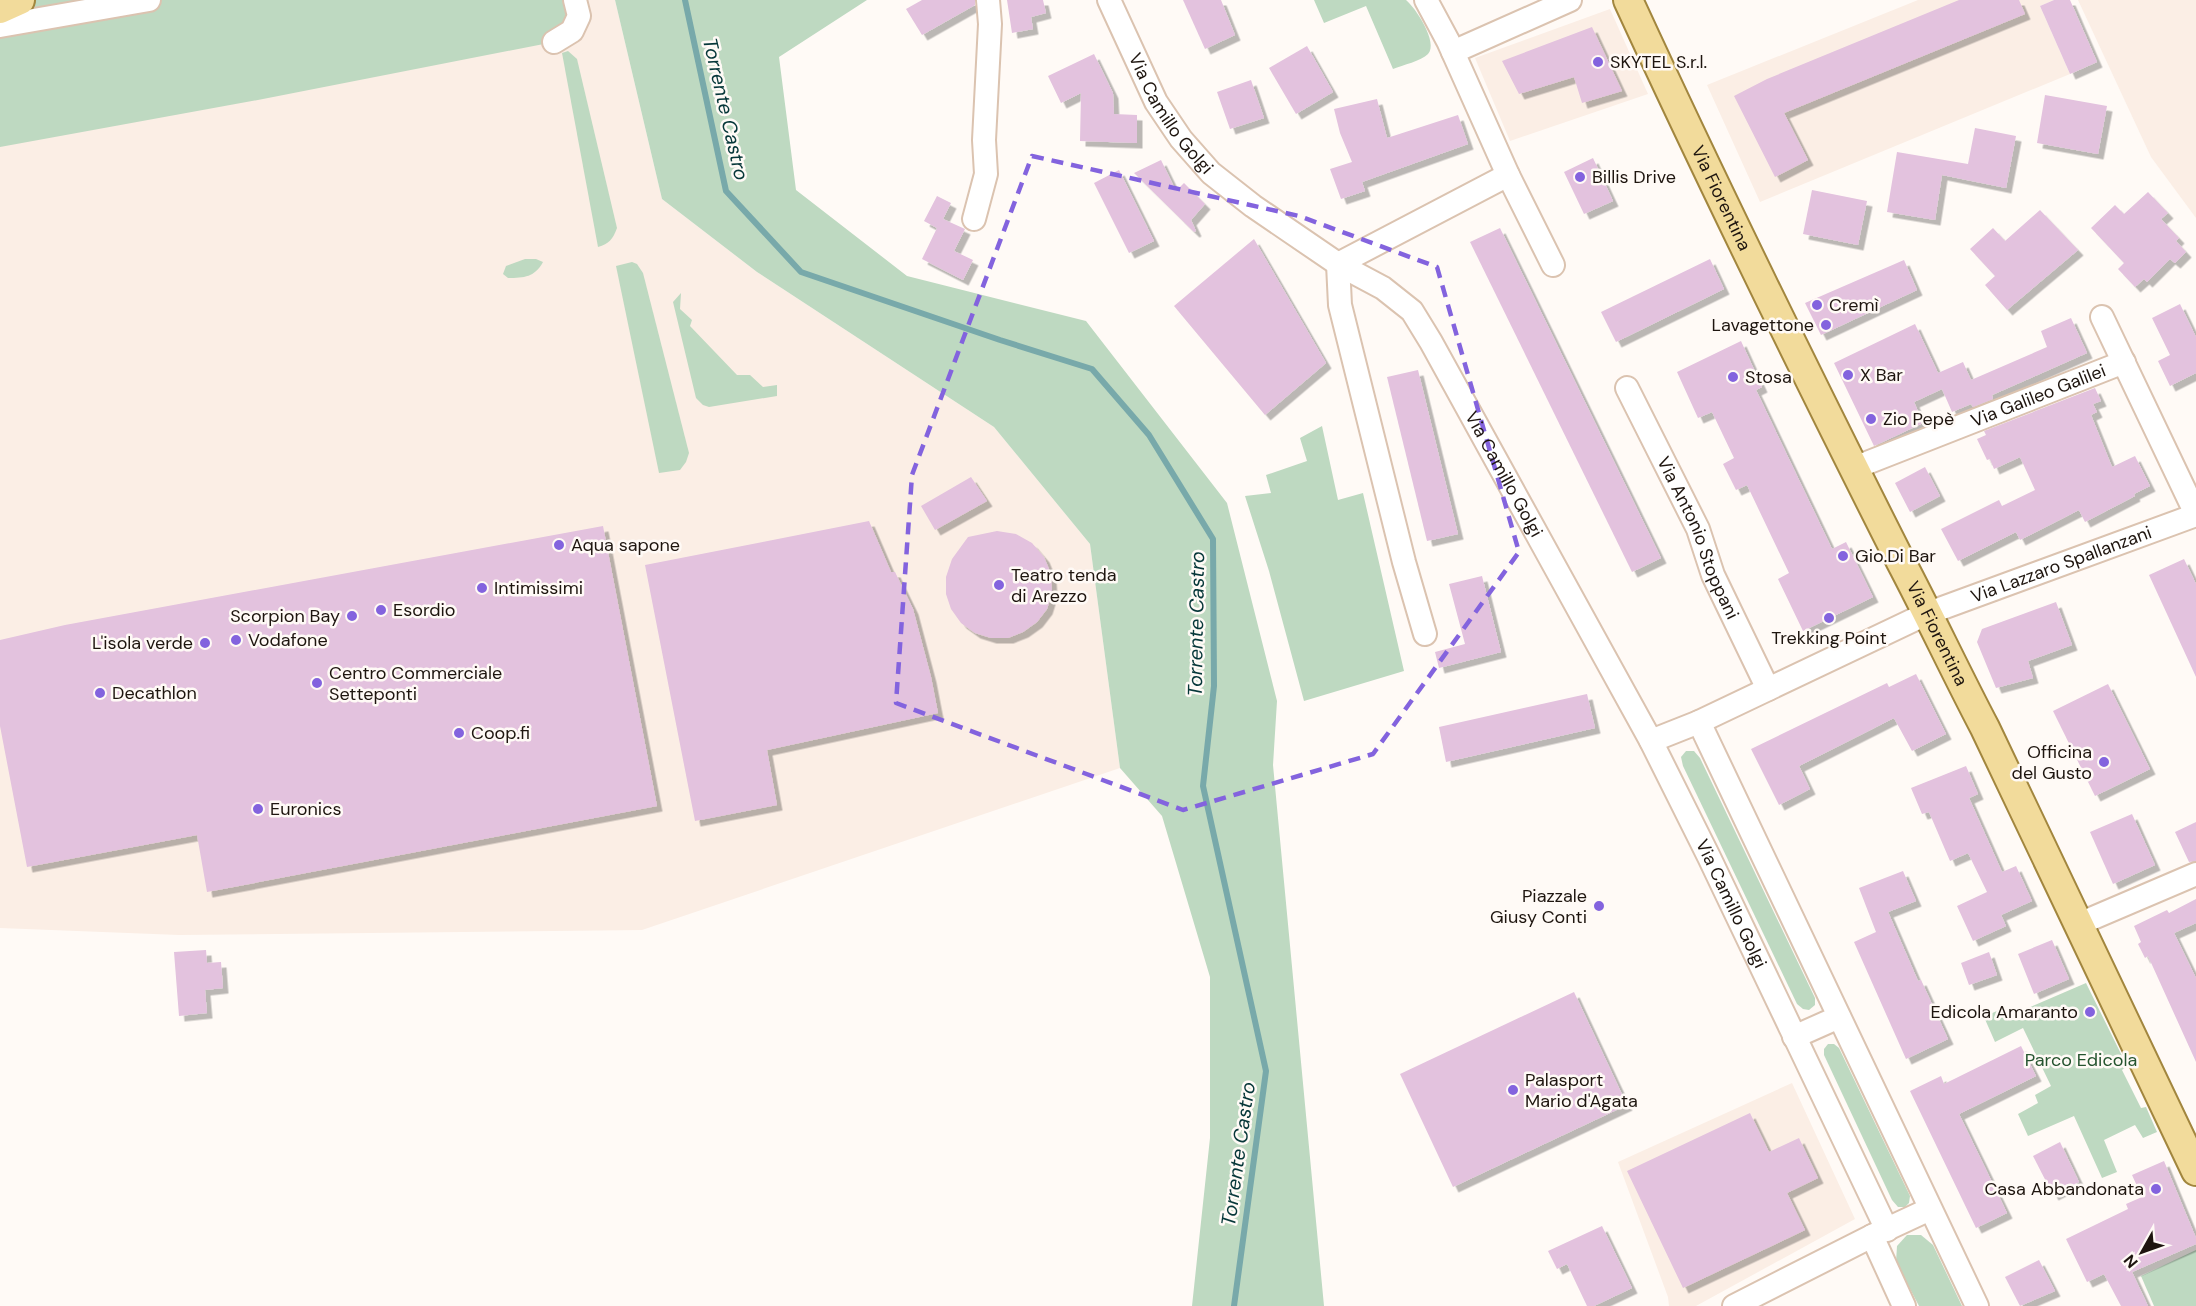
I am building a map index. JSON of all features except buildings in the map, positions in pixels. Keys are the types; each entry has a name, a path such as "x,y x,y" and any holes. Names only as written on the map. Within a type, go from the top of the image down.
{"main road":[{"path":"0,9 20,0"},
{"name":"Via Fiorentina","path":"1628,0 1767,296 1985,728 2196,1171"}],"street":[{"path":"0,26 148,0"},
{"path":"554,42 572,30 576,24 579,16 575,0"},
{"path":"974,219 986,174 984,140 990,24 988,0"},
{"name":"Via Camillo Golgi","path":"1109,0 1156,102 1181,139 1203,165 1253,206 1338,264 1383,288 1412,311 1431,342 1651,741 1794,1037 1879,1233 1904,1306"},
{"path":"1426,0 1453,52 1508,175 1553,265"},
{"path":"1453,52 1570,0"},
{"path":"1425,634 1401,550 1340,304 1338,264 1508,175"},
{"name":"Via Galileo Galilei","path":"2102,317 2196,514"},
{"name":"Via Galileo Galilei","path":"1854,468 2124,362"},
{"name":"Via Antonio Stoppani","path":"1627,388 1698,529 1713,575 1768,689"},
{"name":"Via Lazzaro Spallanzani","path":"1651,741 1698,722 1926,614 2196,514"},
{"path":"1698,722 1977,1306"},
{"path":"2079,924 2196,874"},
{"path":"1794,1037 1839,1017"},
{"path":"1734,1306 1930,1209"}],"highlighted area":[{"path":"1032,156 1299,216 1437,267 1519,552 1373,754 1183,810 896,703 912,475"}],"shaded area":[{"path":"0,0 615,0 662,199 757,272 994,427 1090,544 1120,768 642,930 179,935 0,928"},
{"path":"1918,0 2054,0 2040,6 2070,74 1760,202 1707,85"},
{"path":"2078,0 2196,0 2196,218 2151,157"},
{"path":"1610,9 1648,94 1510,141 1475,58"},
{"path":"1792,1083 1855,1219 1696,1306 1669,1306 1668,1297 1618,1162"}],"green space":[{"path":"0,0 575,0 554,42 263,99 0,147"},
{"path":"615,0 867,0 779,57 796,190 907,276 1086,321 1227,503 1277,701 1273,765 1324,1306 1192,1306 1210,1138 1210,977 1162,816 1120,768 1090,544 994,427 757,272 662,199"},
{"path":"1314,0 1406,0 1424,26 1431,49 1421,59 1393,69 1366,6 1324,23"},
{"path":"568,51 577,59 617,228 610,240 598,247 562,53"},
{"path":"525,259 536,259 543,262 533,274 528,276 508,278 503,274 506,266"},
{"path":"632,262 637,264 643,273 689,453 680,470 659,473 616,266"},
{"path":"681,293 680,309 692,320 690,326 737,375 750,375 763,387 777,385 777,396 709,407 696,398 673,302"},
{"path":"1322,426 1338,500 1363,493 1404,671 1304,701 1269,571 1245,496 1271,493 1266,475 1307,461 1300,438"},
{"path":"1686,751 1694,751 1700,758 1815,998 1815,1005 1809,1010 1797,1004 1683,766 1681,757"},
{"name":"Parco Edicola","path":"2086,983 2127,1066 2122,1070 2141,1108 2146,1107 2157,1132 2143,1138 2135,1125 2104,1140 2117,1172 2102,1178 2074,1116 2028,1136 2018,1114 2038,1103 2035,1095 2051,1086 2023,1028 1995,1042 1984,1017 2003,1008 2007,1017"},
{"path":"1828,1044 1834,1044 1839,1048 1910,1196 1909,1203 1905,1207 1898,1207 1892,1200 1824,1055 1824,1049"},
{"path":"1907,1235 1921,1235 1933,1245 1962,1306 1919,1306 1896,1262 1897,1246"},
{"path":"2196,1250 2196,1306 2154,1306 2141,1276"}],"waterway":[{"name":"Torrente Castro","path":"685,0 726,191 801,272 1092,369 1149,435 1213,539 1214,686 1203,786 1266,1071 1234,1306"}],"place":[{"name":"SKYTEL S.r.l.","path":"1598,62"},
{"name":"Billis Drive","path":"1580,177"},
{"name":"Cremì","path":"1817,305"},
{"name":"Lavagettone","path":"1826,325"},
{"name":"X Bar","path":"1848,375"},
{"name":"Stosa","path":"1733,377"},
{"name":"Zio Pepè","path":"1871,419"},
{"name":"Aqua sapone","path":"559,545"},
{"name":"Gio.Di Bar","path":"1843,556"},
{"name":"Teatro tenda di Arezzo","path":"999,585"},
{"name":"Intimissimi","path":"482,588"},
{"name":"Esordio","path":"381,610"},
{"name":"Scorpion Bay","path":"352,616"},
{"name":"Trekking Point","path":"1829,618"},
{"name":"Vodafone","path":"236,640"},
{"name":"L'isola verde","path":"205,643"},
{"name":"Centro Commerciale Setteponti","path":"317,683"},
{"name":"Decathlon","path":"100,693"},
{"name":"Coop.fi","path":"459,733"},
{"name":"Officina del Gusto","path":"2104,762"},
{"name":"Euronics","path":"258,809"},
{"name":"Piazzale Giusy Conti","path":"1599,906"},
{"name":"Edicola Amaranto","path":"2090,1012"},
{"name":"Palasport Mario d'Agata","path":"1513,1090"},
{"name":"Casa Abbandonata","path":"2156,1189"}]}
